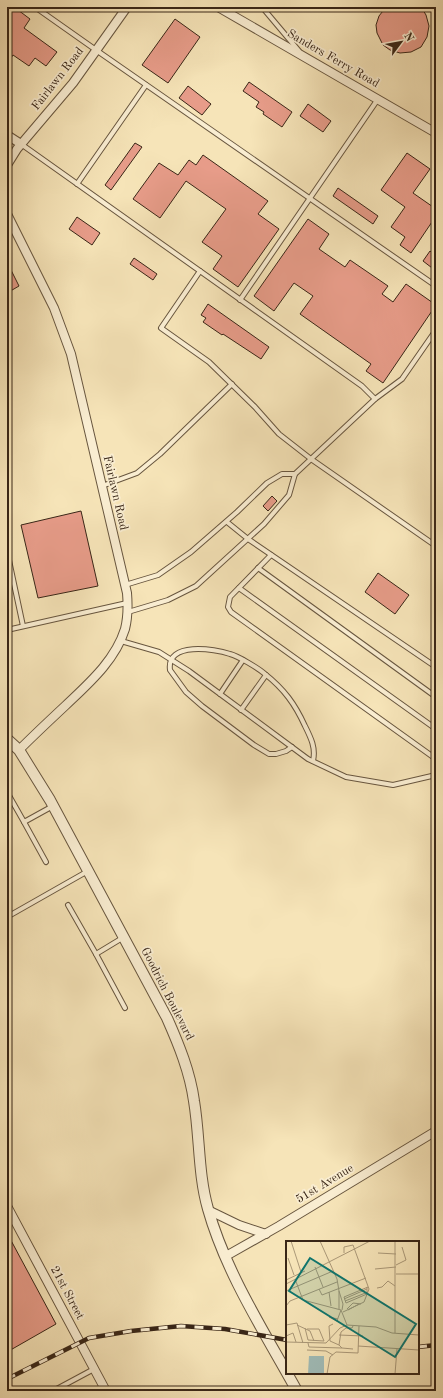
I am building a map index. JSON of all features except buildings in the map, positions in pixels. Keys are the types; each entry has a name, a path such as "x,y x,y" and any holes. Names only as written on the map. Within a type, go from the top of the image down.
{"street":[{"name":"Fairlawn Road","path":"7,165 21,144 72,83 127,7"},
{"name":"Sanders Ferry Road","path":"218,7 436,133"},
{"path":"7,135 21,144"},
{"name":"Fairlawn Road","path":"7,214 54,308 63,331 77,378 128,602 125,629 120,641 108,661 92,680 19,750"},
{"name":"Goodrich Boulevard","path":"7,739 19,750 54,806 167,1018 186,1064 194,1101 201,1174 208,1210 226,1256 243,1292 286,1372"},
{"name":"51st Avenue","path":"226,1256 266,1234 436,1131"},
{"name":"21st Street","path":"7,1206 106,1391"},
{"path":"208,1210 239,1226 266,1234"},
{"name":"Goodrich Boulevard","path":"287,1374 296,1391"}],"lane":[{"path":"35,7 436,286"},
{"path":"262,7 302,55"},
{"path":"77,184 146,85"},
{"path":"240,300 378,99"},
{"path":"21,144 362,386 375,399"},
{"path":"200,271 161,328 209,362 255,407 279,434 311,459 436,546"},
{"path":"128,612 168,600 196,586 248,539 264,524 289,495 295,474 375,399 402,379 436,330"},
{"path":"101,486 137,473 160,454 232,384"},
{"path":"125,585 158,575 192,552 267,483 282,474 295,474"},
{"path":"226,522 271,555 436,667"},
{"path":"7,552 23,626"},
{"path":"271,555 230,597 228,606 231,612 436,759"},
{"path":"258,568 436,697"},
{"path":"239,588 436,730"},
{"path":"7,630 128,602"},
{"path":"120,641 159,652 188,671 292,747 313,761 346,777 393,785 436,775"},
{"path":"292,747 286,751 276,754 269,754 254,745 202,706 186,692 170,670 169,666 171,660 177,653 191,648 210,650 231,654 266,675 285,691 300,714 314,744 313,761"},
{"path":"220,694 242,660"},
{"path":"241,710 266,675"},
{"path":"7,792 46,862"},
{"path":"24,822 54,806"},
{"path":"7,917 88,871"},
{"path":"68,905 125,1008"},
{"path":"96,954 124,938"},
{"path":"53,1391 94,1369"}],"railway":[{"path":"7,1379 89,1338 131,1331 181,1326 225,1329 286,1340"},
{"path":"419,1347 436,1345"}]}
